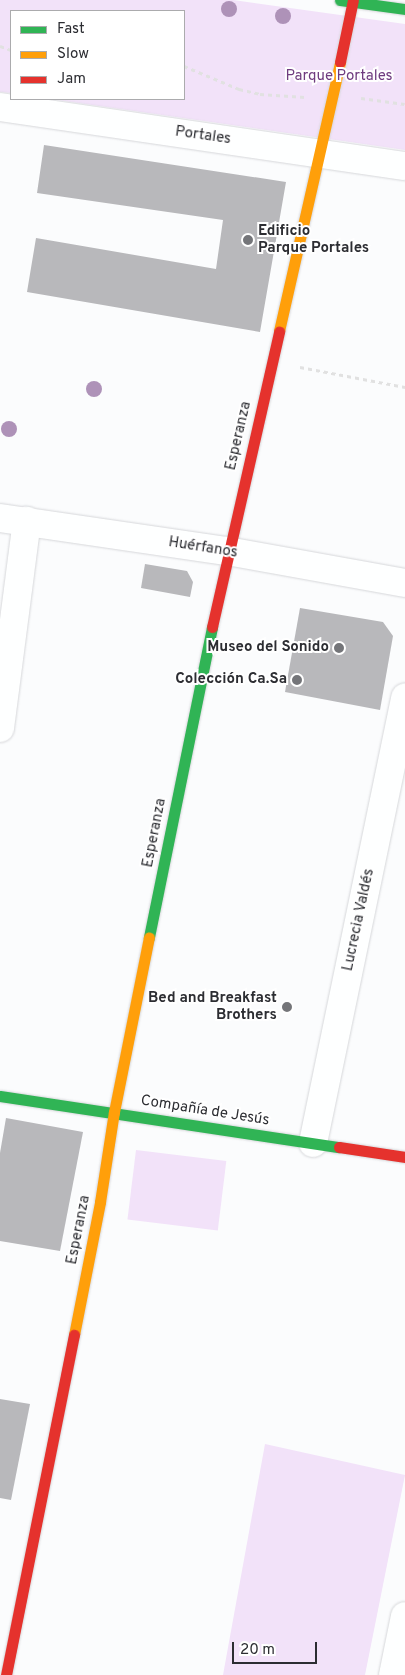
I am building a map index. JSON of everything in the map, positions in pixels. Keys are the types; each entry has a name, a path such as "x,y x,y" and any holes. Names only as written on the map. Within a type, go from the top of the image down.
{"street":[{"path":"340,0 405,10"},
{"name":"Esperanza","path":"5,1675 100,1202 114,1112 227,551 321,153 352,1"},
{"name":"Portales","path":"0,107 405,166"},
{"name":"Huérfanos","path":"0,518 227,551 405,583"},
{"path":"0,728 28,521"},
{"name":"Lucrecia Valdés","path":"313,1143 405,697"},
{"name":"Compañía de Jesús","path":"0,1096 405,1156"},
{"path":"393,1675 405,1616"},
{"path":"0,1674 5,1675"}],"path":[{"path":"185,66 218,82 260,94 309,97 333,94 405,104"},
{"path":"307,368 405,387"}],"green space":[{"name":"Parque Portales","path":"0,0 233,0 405,24 405,150 57,100 185,100 185,10 10,10 10,93 0,92"},
{"path":"136,1150 226,1161 218,1231 127,1219"},
{"path":"265,1444 405,1475 365,1675 223,1675"}],"building":[{"name":"Edificio Parque Portales","path":"44,145 286,182 260,332 27,292 36,238 216,269 223,220 37,193"},
{"path":"145,564 187,571 193,582 190,597 141,588"},
{"path":"300,608 383,622 393,636 380,710 285,692"},
{"path":"6,1118 83,1132 60,1251 0,1241 0,1153"},
{"path":"0,1399 30,1404 11,1500 0,1498"}],"traffic: fast":[{"path":"340,0 405,9"},
{"path":"149,937 212,627"},
{"path":"0,1096 339,1147"}],"traffic: slow":[{"path":"279,331 340,62"},
{"path":"74,1335 100,1202 114,1112 149,937"}],"traffic: jam":[{"path":"340,62 353,0"},
{"path":"212,627 279,331"},
{"path":"339,1147 405,1157"},
{"path":"6,1675 74,1335"}],"place":[{"name":"Edificio Parque Portales","path":"248,240"},
{"name":"Museo del Sonido","path":"339,648"},
{"name":"Colección Ca.Sa","path":"297,680"},
{"name":"Bed and Breakfast Brothers","path":"287,1007"}]}
